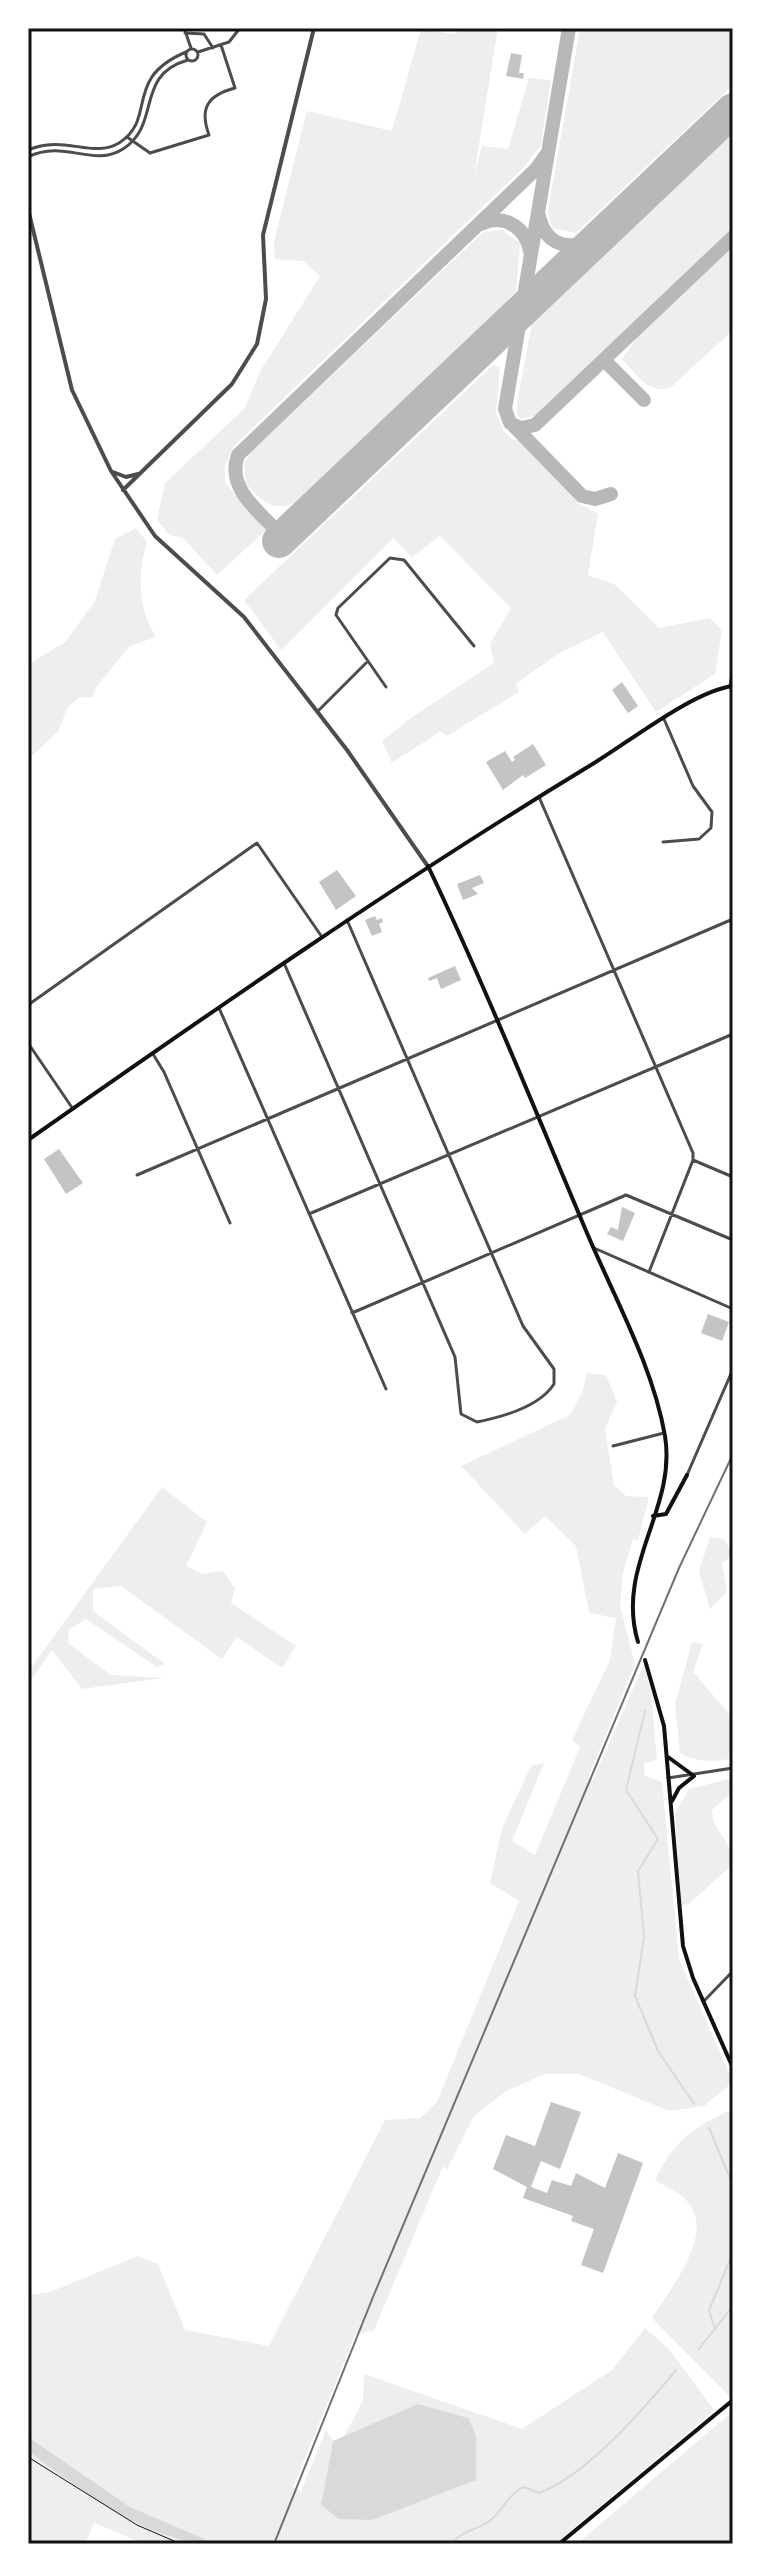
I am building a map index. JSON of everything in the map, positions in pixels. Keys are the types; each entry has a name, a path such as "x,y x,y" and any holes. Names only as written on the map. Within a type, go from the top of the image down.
{"main road":[{"path":"28,1140 427,865 664,719 732,686"},
{"path":"427,865 594,1248 642,1364 664,1433 666,1467 632,1587 631,1611 638,1642"},
{"path":"653,1516 666,1514 687,1475"},
{"path":"645,1660 661,1709 680,1929 687,1962 733,2068"},
{"path":"666,1755 694,1776 677,1791 670,1805"},
{"path":"559,2544 733,2400"}],"street":[{"path":"184,30 191,48 198,52 221,45 239,34 240,28"},
{"path":"123,490 232,384 257,344 266,299 263,235 314,28"},
{"path":"184,30 204,34 213,48"},
{"path":"127,137 150,153 209,135 204,120 206,105 216,94 235,88 221,45"},
{"path":"28,150 53,142 99,149 127,137 136,123 154,71 191,48"},
{"path":"186,52 188,60"},
{"path":"28,157 54,149 101,156 115,153 133,141 143,125 157,80 172,65 196,60 198,52"},
{"path":"28,209 71,387 111,472 155,536 244,617 318,711 427,865"},
{"path":"111,472 126,477 141,473"},
{"path":"386,687 338,622 338,608 388,560 398,557 404,560 474,646"},
{"path":"318,711 367,662"},
{"path":"733,667 733,693"},
{"path":"663,842 699,839 711,828 713,818 710,807 693,786 664,719"},
{"path":"539,797 693,1160 649,1272"},
{"path":"28,1005 257,843 322,937"},
{"path":"137,1175 733,919"},
{"path":"284,963 458,1367 458,1405 464,1417 473,1421 486,1420 531,1403 552,1389 554,1369 526,1330 347,920"},
{"path":"219,1008 386,1389"},
{"path":"309,1214 733,1034"},
{"path":"28,1043 73,1109"},
{"path":"153,1054 164,1072 230,1223"},
{"path":"693,1160 733,1177"},
{"path":"352,1313 626,1195 733,1240"},
{"path":"594,1248 733,1309"},
{"path":"687,1475 733,1369"},
{"path":"613,1446 664,1433"},
{"path":"668,1778 733,1768"},
{"path":"703,2002 733,1971"}],"path":[{"path":"28,2457 137,2525 181,2544"}],"shaded area":[{"path":"468,28 498,28 474,175 482,146 508,149 529,78 551,80 541,145 524,167 233,447 225,465 225,483 266,530 217,575 183,538 170,535 157,520 165,483 244,409 261,370 320,276 303,261 275,259 274,241 307,111 392,131 421,29 452,34"},
{"path":"580,28 733,28 733,85 576,233 552,228 548,211"},
{"path":"733,133 733,228 534,416 521,419 517,414 517,402 532,323"},
{"path":"502,230 520,243 516,292 294,503 273,505 257,495 246,484 244,463 251,452 478,237 484,232"},
{"path":"733,245 733,330 671,387 656,389 650,386 622,359 638,336"},
{"path":"493,365 500,367 496,413 503,431 512,439 527,443 578,503 598,514 588,575 614,584 659,628 710,618 722,630 715,674 656,712 603,632 556,655 516,684 519,692 447,736 441,731 392,763 382,741 412,717 494,663 490,644 511,608 440,536 412,557 393,538 281,650 244,600"},
{"path":"136,528 147,542 141,591 146,615 156,637 130,646 97,686 92,698 80,697 68,707 58,731 28,760 28,665 66,641 95,601 115,539"},
{"path":"587,1373 606,1375 617,1402 605,1429 614,1485 626,1496 649,1497 638,1540 633,1539 623,1573 620,1606 635,1664 588,1778 593,1780 644,1664 651,1692 657,1760 644,1763 645,1776 662,1782 679,1959 733,2082 704,2106 669,2111 579,2074 545,2074 506,2091 474,2116 447,2170 443,2166 374,2330 355,2335 293,2487 301,2491 326,2430 333,2441 321,2505 476,2435 467,2418 418,2404 344,2437 363,2400 364,2374 522,2429 612,2370 645,2328 669,2349 714,2410 555,2544 145,2544 94,2523 85,2544 28,2544 28,2295 50,2292 138,2256 158,2264 185,2330 269,2346 385,2120 420,2118 437,2102 519,1901 490,1883 502,1828 531,1766 544,1763 512,1841 535,1855 580,1747 572,1740 610,1660 616,1618 589,1613 576,1546 545,1516 525,1534 461,1466 570,1415 582,1393"},
{"path":"162,1487 207,1522 186,1566 201,1574 223,1571 235,1588 231,1603 296,1646 282,1668 237,1637 222,1659 121,1586 93,1589 93,1611 165,1664 157,1667 86,1619 68,1630 69,1644 111,1675 163,1678 82,1689 52,1650 28,1684 28,1672"},
{"path":"710,1537 724,1539 733,1555 722,1563 727,1591 710,1609 699,1571"},
{"path":"692,1642 703,1644 693,1672 733,1718 733,1758 706,1761 680,1753 675,1704"},
{"path":"733,1778 733,1792 712,1810 715,1824 730,1848 733,1864 689,1904 681,1906 675,1813 689,1789"},
{"path":"733,2109 733,2393 729,2396 652,2318 687,2261 697,2228 694,2213 686,2200 655,2180 670,2154 686,2136"},
{"path":"418,2404 468,2418 476,2435 476,2480 372,2520 339,2519 321,2505 333,2441"},
{"path":"733,2411 733,2544 577,2544"},
{"path":"28,2437 130,2507 216,2544 165,2535 116,2512 28,2451"}],"building":[{"path":"511,53 522,55 519,73 524,73 523,79 506,76"},
{"path":"622,682 638,706 628,713 612,690"},
{"path":"533,744 546,765 525,778 523,775 503,790 486,762 505,751 512,762 515,760 513,757"},
{"path":"337,870 356,896 336,910 319,882"},
{"path":"480,875 484,883 472,888 478,894 463,900 457,884"},
{"path":"375,916 377,920 382,918 383,922 379,924 382,932 372,936 365,920"},
{"path":"455,966 461,980 441,989 437,978 429,981 428,978"},
{"path":"59,1149 83,1183 66,1194 44,1159"},
{"path":"622,1207 635,1213 623,1241 607,1234 611,1227 618,1230"},
{"path":"708,1314 729,1322 722,1341 701,1333"},
{"path":"551,2102 581,2112 560,2169 541,2161 531,2187 547,2193 552,2180 571,2186 576,2173 605,2188 618,2153 643,2163 603,2273 581,2265 594,2229 571,2221 573,2216 523,2198 527,2187 493,2169 506,2135 535,2146"}],"waterway":[{"path":"645,1711 626,1790 658,1839 638,1871 644,1937 635,1996 658,2051 694,2104"},
{"path":"709,2128 733,2185"},
{"path":"715,2329 709,2311 733,2252"},
{"path":"698,2350 733,2306"},
{"path":"450,2544 493,2518 518,2490 524,2487 539,2493 576,2472 631,2422 676,2370"}],"taxiway":[{"path":"569,28 505,409 510,423 521,428 535,425 733,237"},
{"path":"283,537 241,490 235,467 238,455 536,169 546,155"},
{"path":"539,216 547,234 560,244 578,245 597,239"},
{"path":"481,224 497,220 512,224 524,235 530,251"},
{"path":"604,360 644,400"},
{"path":"514,426 582,496 595,499 611,494"}],"runway":[{"path":"279,541 733,110"}],"railway":[{"path":"274,2544 373,2297 679,1568 733,1454"}]}
